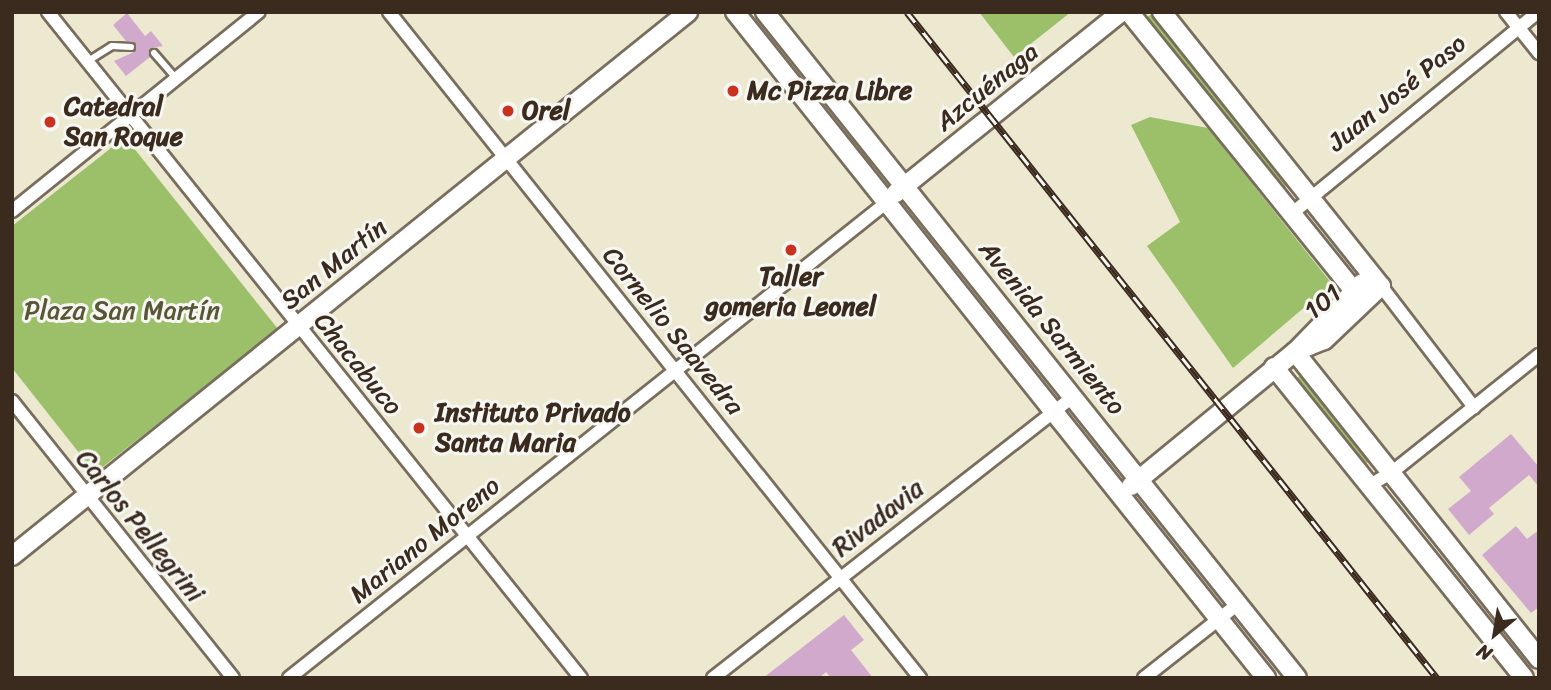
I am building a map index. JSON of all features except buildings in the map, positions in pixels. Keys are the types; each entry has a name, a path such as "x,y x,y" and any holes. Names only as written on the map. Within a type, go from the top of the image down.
{"main road":[{"name":"San Martín","path":"12,556 688,12"},
{"name":"Avenida Sarmiento","path":"735,12 1052,413 1266,678"},
{"name":"Avenida Sarmiento","path":"765,12 1297,678"},
{"name":"Azcuénaga","path":"886,203 1121,12"},
{"path":"1129,12 1353,290"},
{"path":"1120,495 1294,352 1353,290 1376,280 1162,12"},
{"name":"101","path":"1294,352 1324,340 1376,280"},
{"path":"1294,352 1539,659"},
{"path":"1274,367 1524,678"}],"street":[{"name":"Chacabuco","path":"48,12 581,678"},
{"path":"12,211 259,12"},
{"name":"Cornelio Saavedra","path":"389,12 920,678"},
{"path":"1506,12 1539,53"},
{"name":"Juan José Paso","path":"1290,215 1538,12"},
{"name":"Mariano Moreno","path":"289,678 886,203"},
{"path":"1376,280 1474,407"},
{"path":"1370,485 1391,473 1539,355"},
{"name":"Rivadavia","path":"713,678 1073,397"},
{"name":"Carlos Pellegrini","path":"12,401 233,678"},
{"path":"1144,678 1238,604"}],"lane":[{"path":"88,61 112,46 131,47"},
{"path":"154,53 176,78"}],"green space":[{"path":"745,12 874,166 869,170"},
{"path":"979,12 1071,12 1014,57"},
{"path":"1154,12 1289,185 1282,190 1147,18"},
{"path":"1150,117 1208,128 1332,284 1233,368 1147,246 1180,222 1131,125"},
{"name":"Plaza San Martín","path":"125,137 278,329 95,473 12,368 12,226"},
{"path":"1301,375 1369,462 1364,465 1296,379"}],"railway":[{"path":"907,12 1437,678"}],"place":[{"name":"Mc Pizza Libre","path":"733,91"},
{"name":"Orel","path":"508,111"},
{"name":"Catedral San Roque","path":"50,122"},
{"name":"Taller gomeria Leonel","path":"791,250"},
{"name":"Instituto Privado Santa Maria","path":"419,428"}]}
